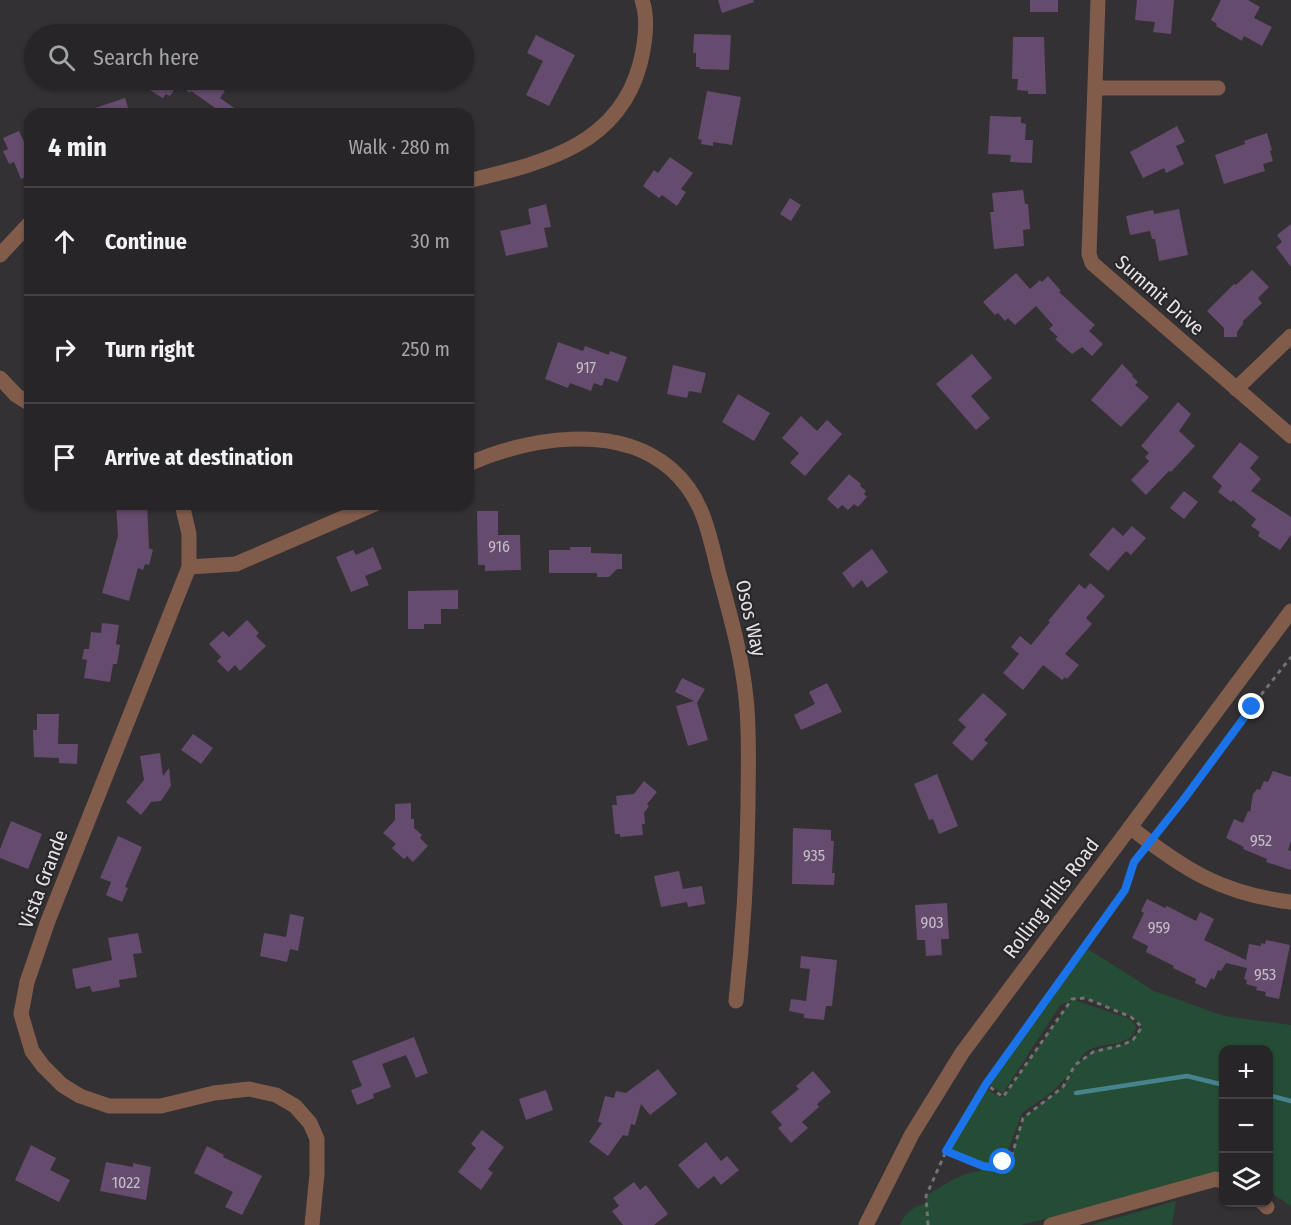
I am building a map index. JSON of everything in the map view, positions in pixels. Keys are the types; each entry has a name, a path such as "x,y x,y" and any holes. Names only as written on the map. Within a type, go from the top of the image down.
{"street":[{"path":"474,179 550,158 579,144 613,117 624,105 636,80 644,50 646,22 642,0"},
{"name":"Summit Drive","path":"1098,0 1089,254 1092,263 1291,436"},
{"path":"1095,88 1218,88"},
{"path":"0,250 24,228"},
{"path":"1236,389 1291,336"},
{"path":"0,378 24,400"},
{"name":"Osos Way","path":"474,462 521,446 552,441 611,442 651,456 671,469 704,513 737,644 746,698 749,754 747,844 741,961 736,1001"},
{"name":"Vista Grande","path":"183,510 189,534 189,567 48,921 27,982 21,1014 32,1051 43,1066 62,1085 80,1096 108,1106 161,1106 214,1093 249,1089 276,1095 296,1106 310,1123 317,1139 317,1174 312,1225"},
{"path":"189,567 236,564 361,510"},
{"name":"Rolling Hills Road","path":"866,1225 912,1134 962,1053 1291,611"},
{"path":"1130,827 1194,873 1230,890 1291,902"},
{"path":"1051,1225 1215,1179 1219,1180"}],"path":[{"path":"928,1225 926,1196 946,1151 986,1084 1125,890 1134,862 1148,842 1184,799 1226,739 1291,657"},
{"path":"946,1151 983,1166 996,1168 1012,1155 1023,1118 1063,1087 1075,1065 1093,1052 1133,1040 1142,1026 1131,1017 1085,998 1072,999 1003,1097 986,1084"}],"green space":[{"path":"1083,946 1154,991 1224,1016 1291,1025 1291,1206 1273,1194 1273,1045 1219,1045 1219,1176 1210,1175 1021,1225 900,1225 910,1211 926,1203 926,1196 942,1186 964,1175 990,1169 1002,1163 987,1164 947,1149 985,1092 988,1090 1003,1097 1071,1001 1060,1005 1003,1093 990,1085 1015,1043","holes":["1086,998 1131,1017 1142,1026 1130,1041 1092,1052 1077,1064 1092,1048 1122,1042 1129,1038 1136,1026 1127,1018 1074,1000","1072,1071 1063,1087 1023,1118 1012,1155 1004,1161 1022,1113 1053,1091"]},
{"path":"1176,1201 1172,1225 1092,1225"}],"building":[{"path":"718,0 753,0 754,2 722,13"},
{"path":"1030,0 1058,0 1058,12 1030,12"},
{"path":"1137,0 1174,0 1171,34 1153,32 1155,22 1135,20"},
{"path":"1221,0 1248,0 1260,7 1254,18 1272,27 1262,46 1244,36 1242,41 1216,26 1217,24 1211,20"},
{"path":"694,34 731,35 729,70 696,67 696,53 693,53"},
{"path":"536,35 575,55 549,106 526,95 543,61 527,53"},
{"path":"1013,37 1044,37 1046,94 1028,94 1028,91 1017,90 1018,79 1012,79"},
{"path":"149,90 174,90 170,96 166,94 163,98"},
{"path":"186,90 223,90 225,91 220,98 234,108 215,108 191,91 190,93"},
{"path":"707,91 741,97 732,145 713,142 713,146 701,144 702,140 698,139"},
{"path":"125,98 128,108 95,108"},
{"path":"990,116 1021,117 1021,123 1026,124 1025,140 1033,140 1032,163 1010,162 1011,155 988,154"},
{"path":"1177,126 1185,142 1176,146 1184,164 1166,173 1164,168 1143,178 1130,152"},
{"path":"19,131 24,142 24,178 21,179 14,162 9,164 3,151 8,149 3,138"},
{"path":"1267,133 1273,161 1263,164 1265,171 1224,184 1215,155"},
{"path":"670,157 693,173 681,189 686,192 677,206 662,195 659,198 643,186 654,170 658,173"},
{"path":"1023,190 1025,204 1028,204 1030,229 1023,230 1024,246 994,249 990,212 994,212 992,193"},
{"path":"790,198 801,205 791,221 780,214"},
{"path":"546,204 551,227 544,228 548,247 506,256 500,231 531,224 528,209"},
{"path":"1179,209 1188,255 1159,261 1155,239 1152,239 1150,231 1130,235 1126,216 1153,210 1154,214"},
{"path":"1291,224 1291,267 1276,247 1282,242 1277,235"},
{"path":"1252,270 1269,287 1258,298 1262,303 1243,321 1237,337 1224,337 1224,328 1207,311"},
{"path":"1016,273 1030,289 1048,276 1061,291 1059,292 1095,325 1089,331 1103,344 1092,356 1082,347 1072,354 1055,339 1058,337 1049,329 1053,325 1036,306 1015,325 1008,318 1005,321 998,313 995,315 983,302"},
{"path":"558,342 583,351 585,346 609,355 610,351 627,357 618,382 605,378 602,386 594,383 591,391 570,383 568,388 545,379"},
{"path":"972,354 992,378 971,396 990,418 976,430 936,384"},
{"path":"1122,364 1138,382 1135,385 1149,397 1121,427 1091,400"},
{"path":"673,365 706,373 701,393 689,391 687,398 667,394"},
{"path":"738,394 770,413 754,441 722,422"},
{"path":"1178,402 1191,414 1179,431 1195,446 1146,495 1131,480 1149,461 1145,457 1149,453 1141,446"},
{"path":"801,416 817,431 827,420 842,434 805,476 790,463 799,453 782,438"},
{"path":"1240,442 1259,457 1250,468 1261,479 1251,491 1291,517 1291,535 1280,550 1258,536 1260,532 1251,526 1256,519 1233,500 1231,502 1218,492 1222,486 1212,477"},
{"path":"849,474 861,484 867,497 858,507 854,504 848,510 842,505 838,509 827,499"},
{"path":"1184,491 1198,502 1184,519 1170,508"},
{"path":"116,510 147,510 149,548 153,550 149,565 145,564 143,570 138,568 129,601 102,593 118,536"},
{"path":"477,511 498,511 498,535 520,535 521,570 485,571 485,565 478,565"},
{"path":"1132,526 1146,538 1131,555 1126,551 1108,571 1089,555 1113,527 1123,536"},
{"path":"373,547 382,569 365,576 369,585 351,592 336,557 353,550 356,555"},
{"path":"570,547 591,547 591,553 622,554 622,569 617,569 609,577 597,577 597,573 549,573 549,550 570,550"},
{"path":"872,549 888,572 867,588 862,580 853,588 842,573"},
{"path":"1090,583 1105,596 1086,618 1092,624 1065,654 1079,665 1067,679 1065,677 1062,680 1043,665 1023,690 1003,673 1019,654 1011,647 1020,636 1031,645 1079,584 1085,589"},
{"path":"458,590 458,609 441,609 441,624 424,624 424,629 408,629 408,591"},
{"path":"247,620 259,633 256,636 266,646 240,671 235,665 228,672 217,661 221,657 209,644 223,631 229,637"},
{"path":"102,623 119,625 116,644 120,645 117,664 113,664 110,682 84,678 87,660 82,659 84,649 89,649 91,632 101,633"},
{"path":"682,678 705,689 697,703 708,740 688,746 676,706 694,701 675,692"},
{"path":"827,683 842,712 801,730 794,715 815,704 809,692"},
{"path":"983,693 1007,714 984,740 988,743 972,761 952,743 966,727 958,720"},
{"path":"37,714 59,714 58,744 78,744 77,764 59,763 59,758 34,757 33,730 37,730"},
{"path":"193,734 213,748 201,764 181,750"},
{"path":"160,753 163,776 169,768 171,786 161,801 151,802 141,815 126,802 144,780 140,756"},
{"path":"1273,771 1291,777 1291,841 1288,850 1291,851 1291,870 1266,862 1267,859 1243,849 1244,847 1226,838 1234,819 1243,823 1248,811 1250,812 1253,794 1257,789 1260,790 1264,781 1268,782"},
{"path":"937,774 958,826 939,834 933,819 929,820 914,784"},
{"path":"644,781 657,792 647,804 649,806 644,813 643,835 620,837 620,834 615,834 612,805 617,805 616,796 634,794"},
{"path":"411,803 411,819 414,819 414,828 422,835 420,838 428,846 413,862 407,856 404,859 392,848 396,844 383,833 395,820 395,804"},
{"path":"11,821 42,834 28,869 0,858 0,849"},
{"path":"793,828 831,830 831,841 834,841 832,873 835,873 834,885 792,884"},
{"path":"118,836 142,847 125,887 128,888 122,902 106,895 111,882 100,878"},
{"path":"679,871 683,889 702,886 705,904 688,907 687,902 661,907 654,876"},
{"path":"1147,899 1165,908 1167,906 1196,921 1200,912 1214,919 1204,940 1246,960 1249,944 1261,946 1261,943 1265,944 1266,940 1290,945 1279,999 1265,996 1266,992 1256,990 1257,987 1246,984 1247,980 1244,979 1247,968 1226,963 1221,971 1218,970 1214,980 1211,978 1206,988 1195,983 1196,979 1146,952 1148,946 1132,938 1144,913 1141,911"},
{"path":"947,903 949,939 941,939 942,955 926,956 925,940 917,940 915,905"},
{"path":"290,914 304,917 298,951 290,949 287,962 260,956 264,933 286,937"},
{"path":"138,933 142,953 133,954 137,977 119,980 120,987 92,992 90,986 76,989 72,969 112,960 108,938"},
{"path":"801,956 837,960 832,1006 826,1006 824,1020 804,1018 804,1014 789,1011 791,999 806,1001 810,969 800,968"},
{"path":"414,1037 428,1073 416,1078 406,1055 382,1064 391,1087 373,1094 374,1098 357,1105 351,1090 362,1086 352,1061"},
{"path":"658,1069 677,1094 650,1115 641,1104 635,1125 631,1124 628,1136 623,1135 608,1156 589,1142 602,1123 598,1122 605,1096 614,1098 616,1091 626,1093"},
{"path":"813,1071 831,1092 802,1122 808,1128 791,1143 778,1128 782,1125 771,1112 799,1089 796,1086"},
{"path":"546,1090 553,1110 526,1120 519,1099"},
{"path":"482,1130 504,1147 488,1169 493,1173 481,1190 458,1172 476,1148 471,1144"},
{"path":"706,1142 721,1161 727,1156 739,1170 721,1185 714,1176 698,1189 678,1165"},
{"path":"31,1145 56,1158 50,1170 70,1180 59,1202 15,1180"},
{"path":"207,1146 224,1155 223,1157 262,1176 242,1215 225,1207 233,1192 194,1173"},
{"path":"106,1162 133,1167 133,1163 151,1167 146,1200 100,1191"},
{"path":"634,1182 640,1190 646,1185 668,1214 654,1225 623,1225 612,1211 619,1206 613,1198"}],"waterway":[{"path":"1076,1093 1187,1076 1219,1084"},
{"path":"1273,1096 1291,1101"}],"route":[{"path":"1003,1162 996,1168 983,1166 946,1151 986,1084 1125,890 1134,862 1252,707"}]}
